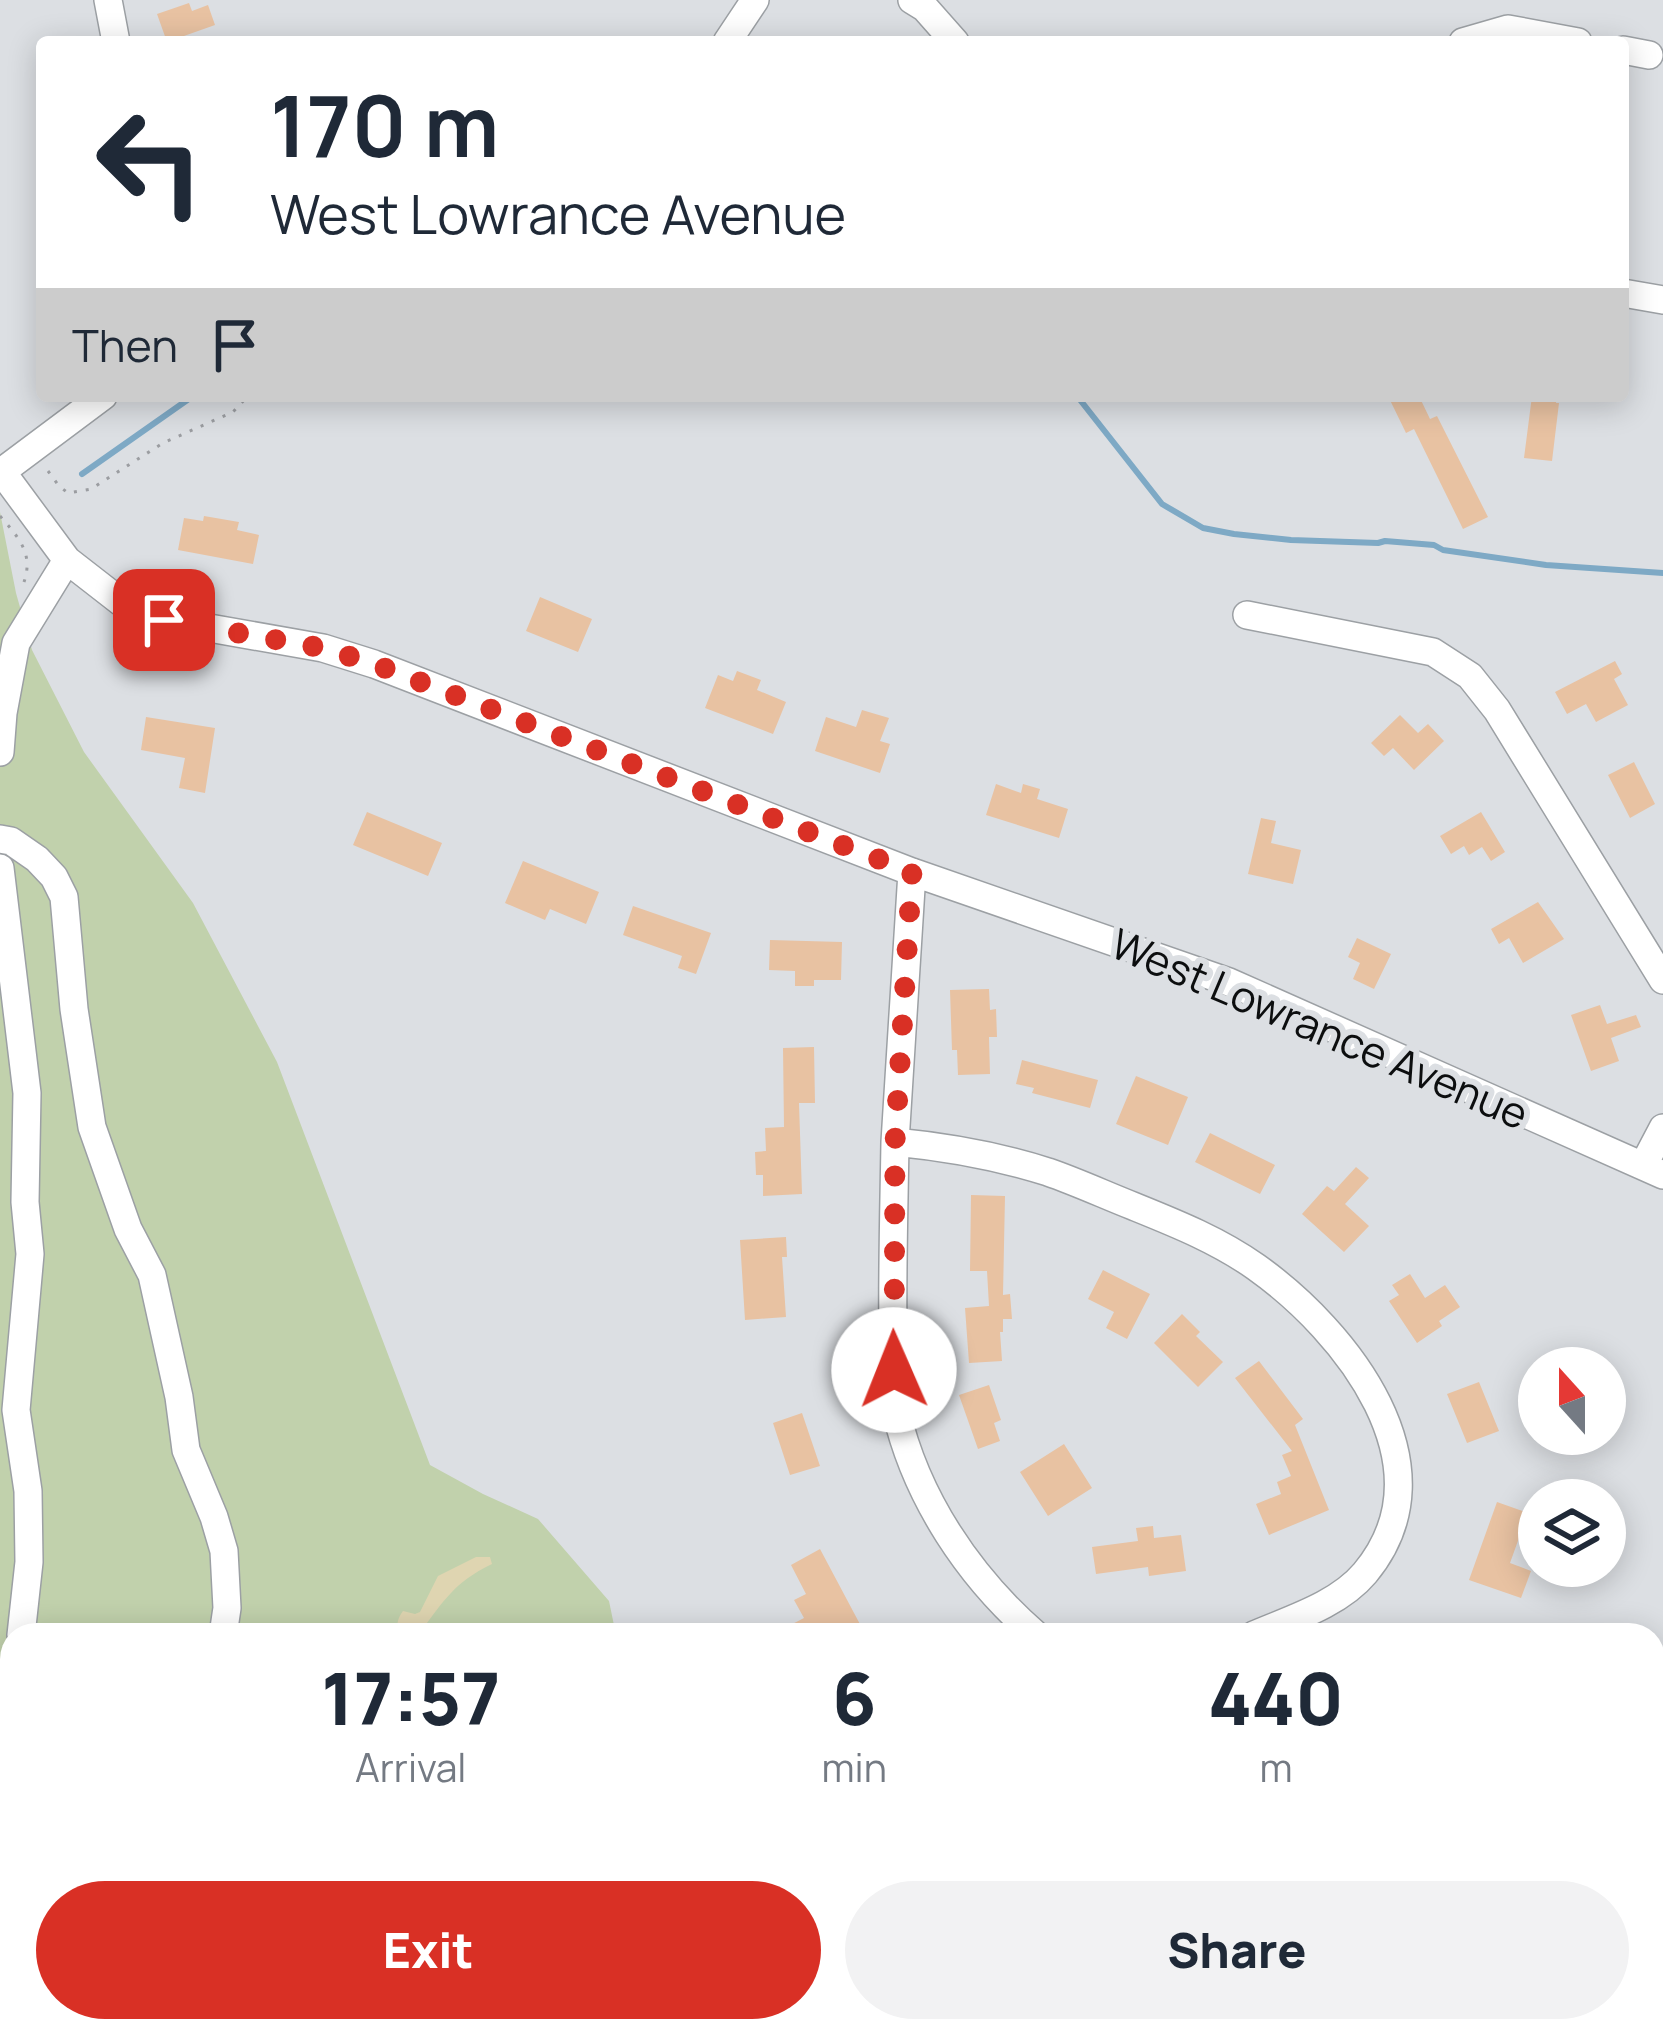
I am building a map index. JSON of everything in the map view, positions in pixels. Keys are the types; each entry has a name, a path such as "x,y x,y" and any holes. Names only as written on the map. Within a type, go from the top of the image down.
{"street":[{"path":"108,0 115,36"},
{"path":"731,36 755,0"},
{"path":"912,0 950,36"},
{"path":"1479,36 1508,29 1546,36"},
{"path":"1629,293 1663,300"},
{"path":"1,472 95,402"},
{"name":"West Lowrance Avenue","path":"1,472 67,560 121,602 164,620 323,648 374,664 912,872 1229,982 1653,1171"},
{"path":"0,752 16,643 67,560"},
{"path":"1247,615 1433,652 1470,676 1498,710 1663,980"},
{"path":"0,839 37,859 54,877 64,898 92,1127 128,1229 152,1275 186,1450 224,1551 224,1623"},
{"path":"0,868 27,1093 29,1292 16,1410 28,1491 22,1623"},
{"path":"912,872 895,1142 895,1408 920,1483 959,1552 1022,1623"},
{"path":"1653,1171 1663,1128"},
{"path":"895,1142 969,1151 1048,1172 1191,1229 1254,1265 1310,1310 1346,1351 1374,1397 1395,1447 1400,1493 1388,1538 1363,1576 1326,1604 1282,1623"}],"path":[{"path":"40,470 45,467 68,493 91,489 163,442 232,412 242,402"},
{"path":"0,516 27,552 25,580"}],"green space":[{"path":"0,512 32,650 84,752 193,903 277,1062 430,1465 538,1519 609,1601 614,1623 0,1623"}],"sand":[{"path":"476,1557 490,1557 492,1564 458,1586 427,1623 398,1623 403,1611 420,1612 438,1576"}],"building":[{"path":"189,3 192,11 208,5 215,25 184,36 165,36 157,14"},
{"path":"1391,402 1422,402 1430,419 1437,416 1488,517 1463,529 1414,429 1406,433"},
{"path":"1531,402 1559,403 1552,461 1524,458"},
{"path":"204,516 239,522 237,530 259,535 253,564 178,550 184,518 203,521"},
{"path":"540,597 592,619 578,652 526,631"},
{"path":"1615,661 1622,674 1614,679 1628,705 1596,722 1586,704 1567,714 1555,692"},
{"path":"737,671 761,680 757,690 786,702 773,734 705,708 718,675 733,681"},
{"path":"862,710 889,718 880,741 890,744 880,773 815,751 826,717 856,727"},
{"path":"1400,715 1418,733 1428,724 1444,741 1414,770 1393,748 1384,756 1371,743"},
{"path":"146,717 215,728 205,793 179,788 185,758 141,750"},
{"path":"1634,762 1655,804 1630,818 1608,775"},
{"path":"996,784 1021,793 1023,784 1040,789 1037,799 1068,809 1059,838 986,815"},
{"path":"367,812 442,843 428,876 353,845"},
{"path":"1481,812 1505,852 1491,861 1482,847 1469,855 1464,846 1451,854 1440,836"},
{"path":"1261,818 1276,821 1271,843 1301,850 1293,884 1248,874"},
{"path":"523,861 599,892 586,924 550,909 545,920 505,903"},
{"path":"1538,902 1564,939 1523,963 1509,938 1499,944 1491,929"},
{"path":"633,906 711,933 696,974 678,968 682,956 623,935"},
{"path":"1357,938 1391,954 1374,989 1353,979 1360,963 1348,957"},
{"path":"770,940 842,942 841,980 795,986 795,971 769,970"},
{"path":"989,989 990,1010 996,1009 997,1037 989,1037 990,1074 958,1075 957,1050 952,1050 950,990"},
{"path":"1600,1005 1607,1024 1636,1015 1641,1027 1611,1038 1619,1061 1591,1071 1571,1015"},
{"path":"814,1047 815,1103 799,1103 802,1194 763,1196 763,1175 756,1175 755,1152 766,1151 765,1128 784,1127 783,1048"},
{"path":"1022,1060 1098,1080 1090,1108 1032,1093 1034,1088 1016,1084"},
{"path":"1136,1076 1188,1097 1168,1145 1116,1124"},
{"path":"1210,1133 1275,1165 1260,1194 1195,1162"},
{"path":"1356,1167 1369,1178 1345,1204 1369,1226 1344,1252 1302,1214 1327,1186 1334,1191"},
{"path":"971,1195 1005,1196 1003,1295 1010,1294 1012,1319 1003,1319 1002,1361 969,1363 965,1308 989,1306 987,1271 970,1271"},
{"path":"786,1237 787,1257 782,1257 786,1317 745,1320 740,1240"},
{"path":"1103,1270 1150,1294 1127,1339 1106,1328 1114,1312 1088,1299"},
{"path":"1410,1274 1425,1298 1445,1285 1460,1307 1417,1343 1389,1301 1399,1295 1392,1285"},
{"path":"1182,1314 1200,1332 1196,1336 1223,1362 1198,1387 1154,1343"},
{"path":"1259,1361 1303,1419 1295,1425 1329,1510 1269,1535 1256,1504 1281,1494 1277,1482 1291,1476 1282,1455 1292,1451 1235,1378"},
{"path":"1479,1382 1499,1431 1467,1443 1447,1394"},
{"path":"989,1385 1001,1420 994,1423 1000,1441 978,1449 959,1395"},
{"path":"802,1413 820,1466 790,1475 773,1423"},
{"path":"1064,1444 1092,1488 1048,1516 1020,1472"},
{"path":"1497,1502 1518,1509 1518,1541 1510,1563 1518,1566 1518,1587 1525,1587 1521,1598 1469,1580"},
{"path":"1153,1526 1154,1538 1181,1535 1186,1571 1149,1576 1148,1567 1096,1574 1092,1547 1138,1541 1136,1528"},
{"path":"820,1549 859,1623 794,1623 804,1618 794,1600 806,1594 791,1565"}],"waterway":[{"path":"82,474 184,402"},
{"path":"1082,402 1162,504 1203,528 1291,540 1434,545 1546,565 1663,573"}],"route":[{"path":"164,620 323,648 374,664 912,872 895,1142 894,1370"}]}
